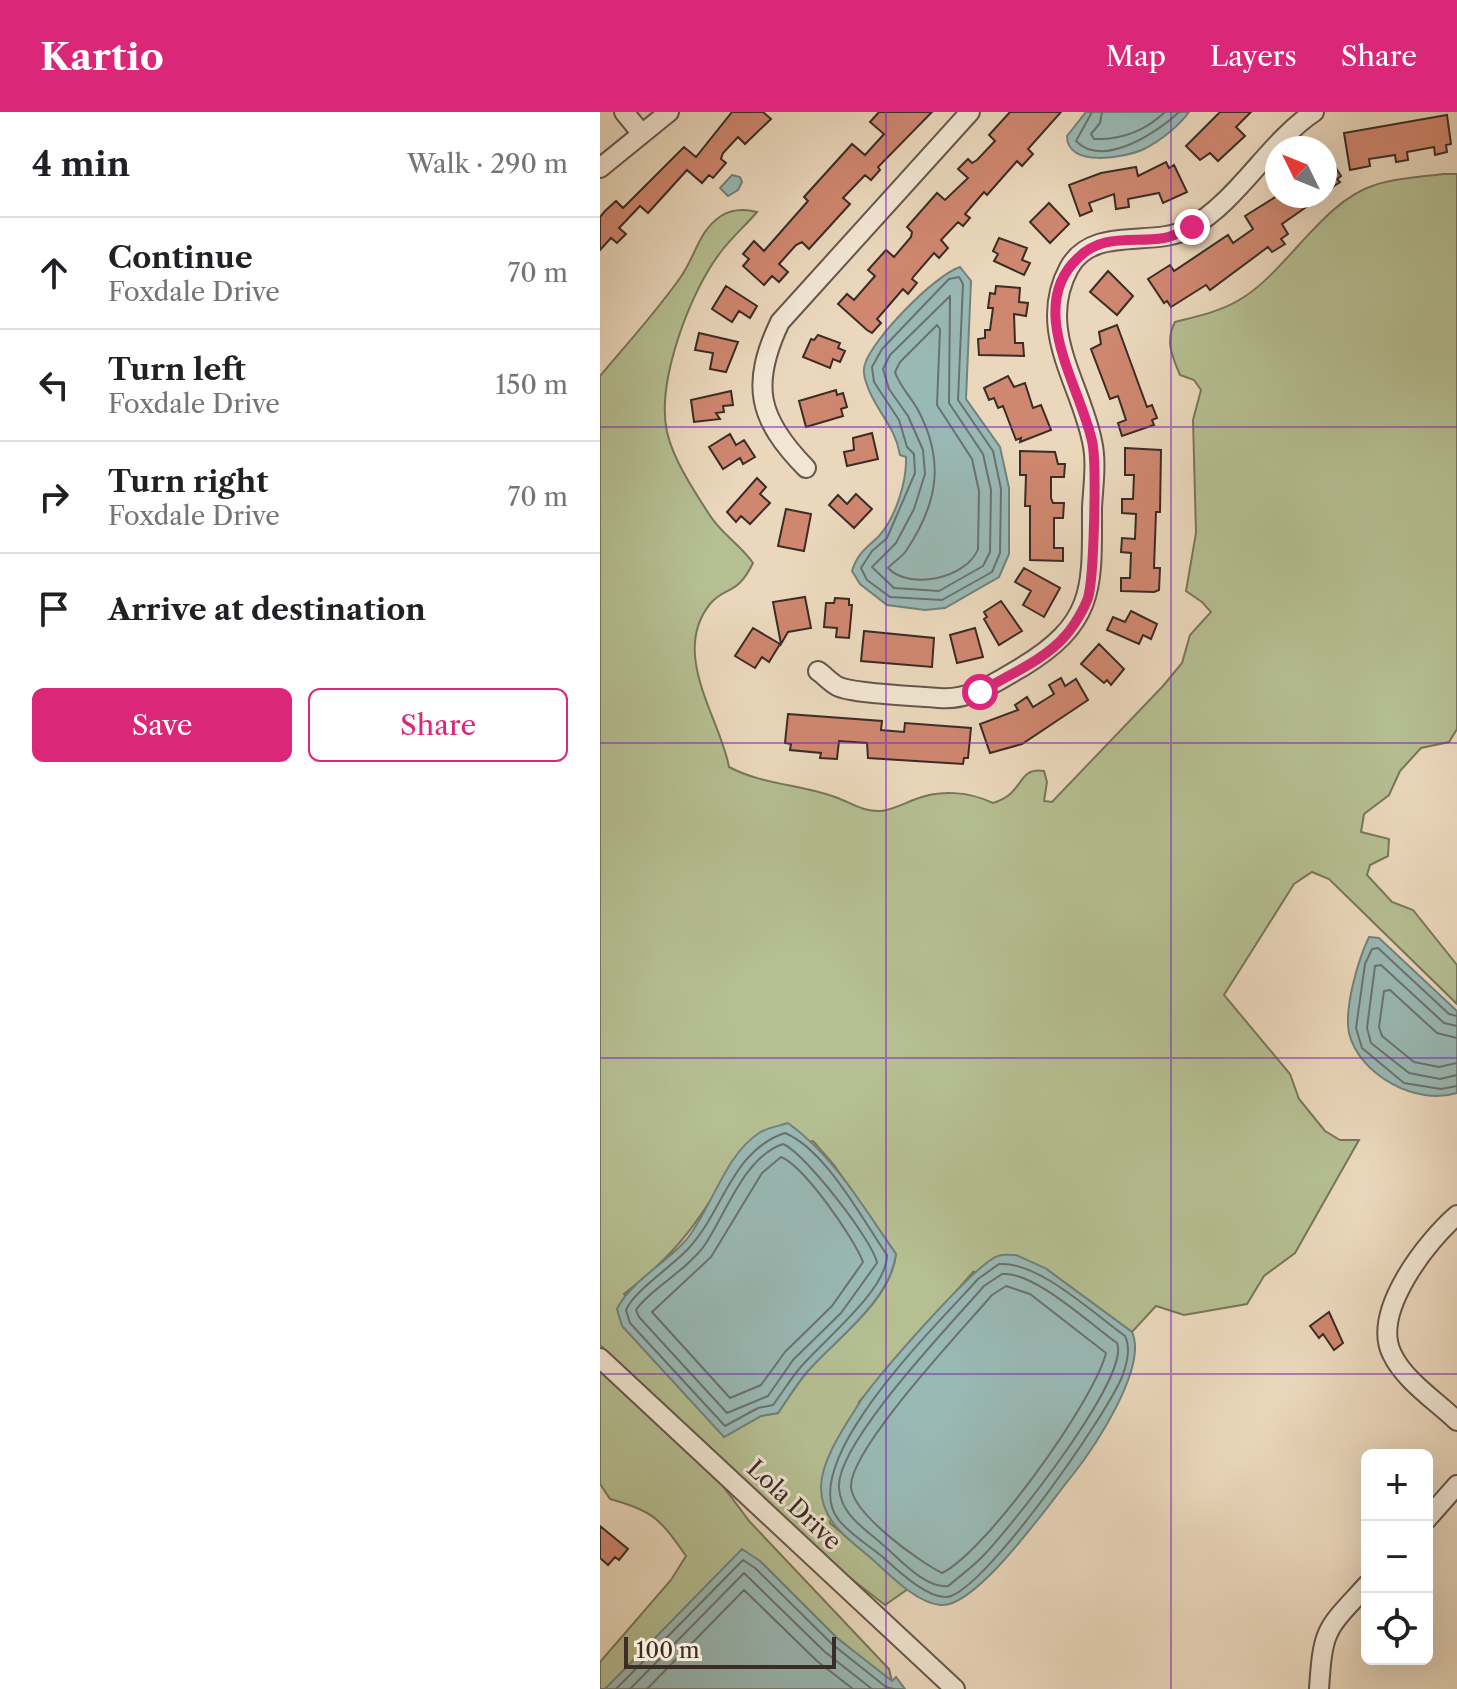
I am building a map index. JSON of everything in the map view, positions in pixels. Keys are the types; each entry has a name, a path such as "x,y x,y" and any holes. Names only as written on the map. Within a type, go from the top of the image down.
{"street":[{"path":"624,112 642,134"},
{"path":"600,168 669,112"},
{"path":"806,468 778,439 768,418 763,399 767,350 780,322 970,112"},
{"path":"818,671 839,687 950,699 980,692 1047,652 1067,635 1087,600 1092,553 1093,443 1056,335 1057,305 1071,265 1090,248 1106,241 1166,238 1192,227 1314,112"},
{"path":"1457,1215 1424,1247 1406,1276 1387,1339 1392,1355 1404,1370 1457,1421"},
{"name":"Lola Drive","path":"600,1358 955,1689"},
{"path":"1433,1512 1457,1485"},
{"path":"1319,1689 1322,1641 1328,1629 1361,1592"}],"green space":[{"path":"1457,174 1457,729 1449,742 1421,748 1400,771 1389,795 1364,814 1361,832 1389,839 1388,856 1370,865 1367,875 1392,902 1413,910 1457,965 1457,1004 1329,879 1312,872 1294,884 1224,995 1290,1074 1299,1099 1325,1131 1340,1140 1359,1140 1295,1253 1264,1276 1247,1304 1184,1315 1156,1306 1132,1332 1045,1268 973,1272 859,1402 830,1523 908,1589 885,1605 840,1570 600,1345 600,376 671,291 713,222 734,211 757,212 720,253 698,290 678,338 666,388 667,432 679,464 714,521 753,563 742,581 710,604 699,623 695,644 701,686 729,767 875,811 945,793 975,796 993,803 1004,799 1029,773 1044,771 1047,782 1044,801 1052,802 1163,686 1182,663 1190,635 1211,612 1186,591 1196,533 1193,420 1201,390 1194,380 1180,375 1174,361 1170,342 1175,322 1219,309 1244,297 1276,270 1339,205 1356,193 1400,179","holes":["813,1141 834,1165 896,1254 892,1272 873,1304 807,1372 778,1413 761,1416 724,1437 624,1294 676,1247 713,1197 738,1155"]},
{"path":"600,1367 722,1485 750,1522 889,1669 892,1682 837,1638 760,1561 605,1689 600,1689 600,1662 671,1580 686,1556 655,1518 610,1499 600,1484"}],"water":[{"path":"1086,112 1189,112 1169,133 1144,149 1098,158 1076,153 1067,136"},
{"path":"732,175 740,177 742,182 738,190 728,196 720,188"},
{"path":"960,267 971,281 966,399 1000,447 1009,488 1009,554 999,577 945,608 925,610 887,605 860,584 852,571 860,555 891,519 902,488 906,457 900,455 894,434 870,392 864,366 880,339 906,309 936,282"},
{"path":"1369,937 1379,938 1457,1011 1457,1093 1425,1095 1392,1084 1364,1062 1355,1048 1349,1033 1348,1011"},
{"path":"788,1123 834,1167 896,1254 892,1271 873,1303 807,1372 778,1413 761,1416 724,1437 622,1326 617,1309 639,1281 686,1240 727,1169 747,1143 762,1131"},
{"path":"1000,1255 1016,1255 1045,1268 1132,1332 1135,1347 1133,1365 1116,1406 1093,1447 1029,1531 972,1591 955,1602 931,1603 903,1586 837,1528 825,1510 822,1477 834,1444 852,1414 903,1349 948,1299 987,1263"},
{"path":"742,1549 760,1561 837,1638 892,1681 896,1677 905,1689 605,1689"}],"building":[{"path":"732,112 763,112 771,119 745,144 738,137 723,153 721,159 726,163 713,178 709,175 702,183 687,170 648,213 640,206 619,228 626,234 617,243 611,238 600,250 600,217 605,211 616,201 623,208 684,147 696,157"},
{"path":"879,112 932,112 878,167 880,170 871,180 865,175 843,198 850,204 809,249 802,242 796,245 779,264 788,272 779,282 772,276 764,285 743,266 749,259 743,254 754,241 764,251 808,201 804,197 852,144 865,155 884,134 870,122"},
{"path":"1010,112 1061,112 1028,149 1033,154 1022,166 1017,161 987,195 984,192 965,214 970,218 963,226 958,222 941,240 948,248 939,258 934,253 912,279 917,283 908,294 903,289 877,319 881,323 872,333 867,330 838,304 847,294 854,300 875,276 868,270 886,250 894,257 911,237 912,232 907,227 937,193 945,200 968,178 958,169 968,159 972,163 977,160 995,141 989,135"},
{"path":"1220,112 1251,112 1236,127 1245,136 1218,161 1210,153 1200,160 1186,146"},
{"path":"1447,115 1451,144 1446,145 1447,152 1435,155 1434,147 1407,152 1408,160 1396,162 1395,155 1369,159 1370,166 1350,170 1344,133"},
{"path":"1166,162 1169,168 1174,165 1187,192 1163,203 1159,193 1128,199 1129,207 1116,209 1114,194 1089,203 1092,211 1080,216 1069,185 1101,173 1136,167 1138,176"},
{"path":"1049,203 1069,224 1050,243 1030,222"},
{"path":"1265,204 1265,208 1305,208 1282,224 1288,234 1281,239 1285,244 1272,252 1268,247 1210,290 1206,285 1171,307 1167,301 1164,303 1148,279 1170,265 1174,271 1228,235 1233,243 1253,229 1245,216"},
{"path":"999,238 1027,248 1022,260 1030,263 1024,275 994,261 998,254 993,251"},
{"path":"1108,271 1133,296 1117,315 1090,292"},
{"path":"726,286 757,306 750,318 739,311 732,322 712,309"},
{"path":"996,286 1020,288 1019,302 1028,303 1026,316 1014,314 1015,343 1023,343 1024,356 979,355 978,339 985,338 985,330 990,330 993,308 988,308 990,293 995,294"},
{"path":"1117,325 1147,407 1152,405 1157,418 1152,420 1154,425 1122,436 1118,423 1126,420 1118,396 1110,399 1091,349 1101,344 1099,332"},
{"path":"699,333 738,342 726,372 710,369 713,353 695,350"},
{"path":"818,335 840,343 838,348 845,351 840,362 833,359 830,368 803,357 811,339"},
{"path":"1008,376 1014,387 1025,383 1033,408 1041,405 1051,430 1020,442 1021,438 1016,440 1003,406 998,408 994,398 989,400 984,388"},
{"path":"836,390 837,395 843,393 847,407 841,409 843,416 806,427 799,401"},
{"path":"731,391 733,405 723,406 724,412 716,413 720,419 694,422 691,400"},
{"path":"872,433 878,459 847,466 844,452 854,450 853,438"},
{"path":"730,434 736,445 744,440 755,457 743,464 740,458 723,469 709,447"},
{"path":"1125,448 1161,450 1160,512 1156,512 1154,568 1160,568 1159,590 1154,592 1121,591 1121,578 1130,578 1131,553 1121,552 1122,538 1135,539 1136,514 1122,513 1122,499 1133,499 1134,475 1125,475"},
{"path":"1020,451 1055,452 1058,464 1065,464 1064,477 1051,477 1053,503 1064,503 1063,518 1054,518 1054,548 1063,548 1063,561 1030,560 1030,506 1025,506 1026,475 1020,475"},
{"path":"757,478 766,487 760,494 770,503 750,524 741,516 736,522 727,512"},
{"path":"856,494 872,509 854,528 829,505 838,495 847,504"},
{"path":"786,509 811,514 804,551 778,546"},
{"path":"1024,568 1060,588 1044,617 1023,605 1031,591 1015,582"},
{"path":"805,597 811,628 788,632 781,644 773,602"},
{"path":"835,598 849,599 849,605 852,605 849,638 836,637 837,628 824,627 826,603 834,603"},
{"path":"1001,601 1022,631 999,645 984,619 987,617 984,612"},
{"path":"1131,611 1157,624 1151,639 1143,635 1139,644 1107,630 1113,617 1125,622"},
{"path":"753,628 780,644 769,662 762,657 755,668 735,656"},
{"path":"975,628 983,657 957,663 950,635"},
{"path":"864,631 934,638 932,667 861,661"},
{"path":"1099,644 1124,669 1111,685 1081,664"},
{"path":"1061,678 1065,686 1076,679 1088,700 1022,744 990,753 980,724 1018,710 1015,705 1027,697 1033,707 1054,694 1049,685"},
{"path":"788,714 882,721 881,730 904,732 905,723 971,728 968,758 964,758 963,764 868,758 867,743 839,741 837,759 820,758 821,753 790,750 791,744 785,743"},
{"path":"1329,1312 1343,1343 1334,1350 1323,1334 1319,1338 1310,1326"},
{"path":"600,1526 628,1549 619,1560 615,1557 608,1565 600,1558"}],"route":[{"path":"980,692 1047,652 1067,635 1087,600 1092,569 1093,443 1056,335 1057,305 1062,284 1071,265 1090,248 1106,241 1166,238 1192,227"}]}
